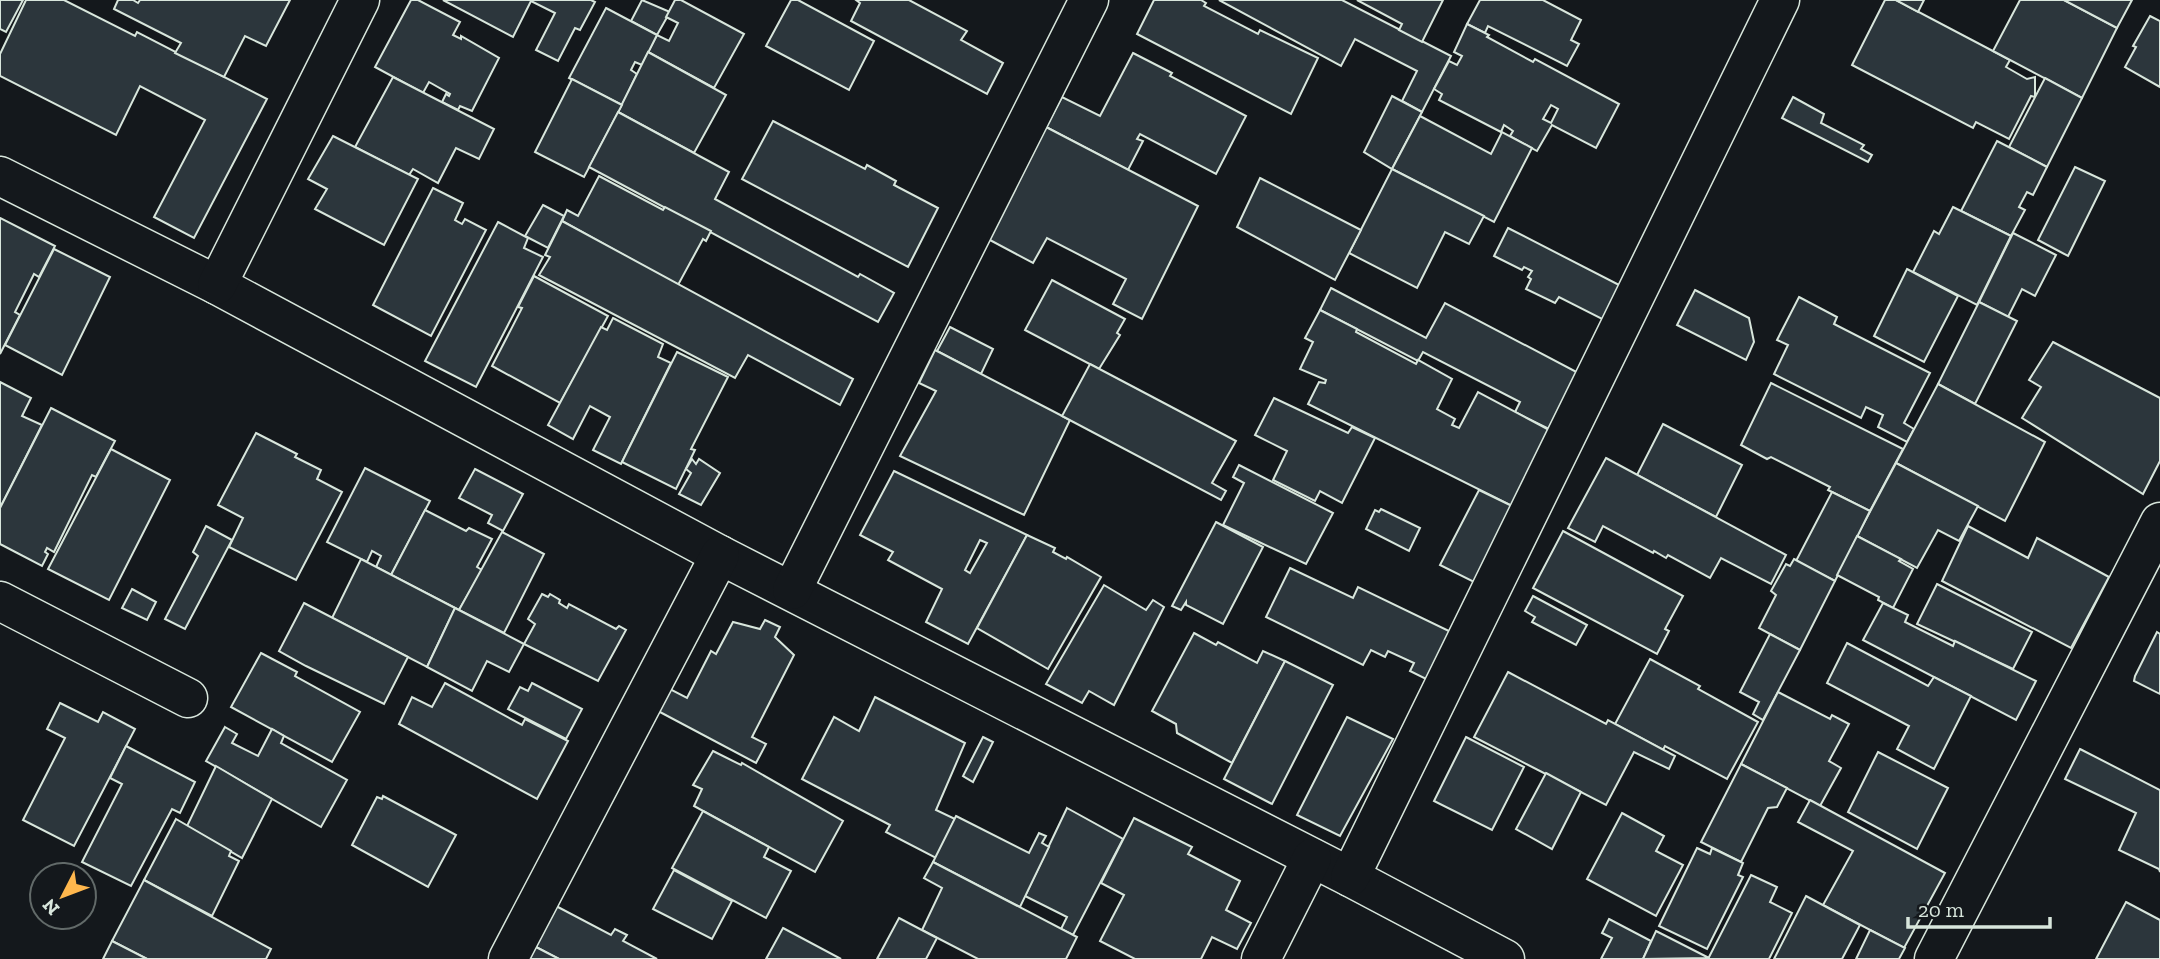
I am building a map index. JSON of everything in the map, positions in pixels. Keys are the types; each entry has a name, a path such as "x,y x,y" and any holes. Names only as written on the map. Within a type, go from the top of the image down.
{"street":[{"path":"217,285 360,0"},
{"path":"792,590 1089,0"},
{"path":"1350,877 1780,0"},
{"path":"0,176 217,285 720,555 1505,959"},
{"path":"1934,959 2160,522"},
{"path":"508,959 720,555"},
{"path":"0,601 188,698"},
{"path":"1261,959 1312,858"}],"building":[{"path":"0,0 23,0 6,32 0,29"},
{"path":"26,0 64,0 135,36 137,32 267,99 194,238 154,217 205,120 140,86 116,135 0,76 0,54"},
{"path":"118,0 133,0 138,3 140,0 290,0 266,46 245,36 224,77 175,53 181,43 114,9"},
{"path":"411,0 418,0 460,22 453,35 461,39 461,36 499,58 472,111 460,106 458,110 442,102 446,94 450,94 429,82 423,93 375,67"},
{"path":"443,0 591,0 595,2 580,30 575,28 558,61 536,50 555,13 531,1 513,37"},
{"path":"642,0 670,12 657,35 631,21"},
{"path":"675,0 681,0 744,34 714,88 648,52 657,35 669,41 678,23 666,17"},
{"path":"791,0 798,0 874,41 849,90 766,46"},
{"path":"856,0 909,0 967,31 961,40 1003,63 987,94 851,21 860,3"},
{"path":"1154,0 1201,0 1206,3 1204,6 1258,34 1260,30 1318,58 1291,114 1137,34"},
{"path":"1219,0 1342,0 1451,56 1422,112 1402,101 1417,71 1355,39 1341,66"},
{"path":"1357,0 1443,0 1422,42 1399,30 1402,24"},
{"path":"1480,0 1543,0 1581,20 1571,40 1579,44 1567,66 1488,26 1485,33 1467,24"},
{"path":"1885,0 1896,0 2010,60 2006,67 2027,79 2035,77 2035,97 2031,96 2009,139 1976,122 1973,128 1852,65"},
{"path":"1896,0 1924,0 1918,12"},
{"path":"2020,0 2064,0 2117,28 2082,98 1993,51"},
{"path":"2064,0 2132,0 2117,28"},
{"path":"606,8 657,35 642,65 635,62 631,70 637,74 622,105 569,78"},
{"path":"2150,16 2160,21 2160,87 2125,67"},
{"path":"1467,24 1533,62 1535,59 1619,104 1596,148 1552,125 1537,151 1510,136 1513,131 1504,125 1501,132 1439,100 1442,94 1434,89 1449,61 1457,65 1462,56 1454,52","holes":["1551,105 1558,109 1551,123 1543,119"]},
{"path":"648,52 726,95 694,153 618,112"},
{"path":"1133,53 1246,116 1216,174 1140,134 1137,139 1143,141 1128,170 1046,127 1062,97 1100,116"},
{"path":"393,77 494,129 479,159 456,148 438,183 413,169 409,175 355,147"},
{"path":"2045,78 2082,98 2047,167 2009,147"},
{"path":"572,79 622,105 584,177 535,152"},
{"path":"1392,96 1422,112 1392,169 1364,152"},
{"path":"1793,97 1824,114 1821,123 1864,145 1861,149 1872,155 1868,162 1782,118"},
{"path":"618,112 729,172 715,199 858,277 860,274 894,293 878,322 589,167"},
{"path":"1420,116 1491,154 1502,132 1532,148 1494,222 1392,169"},
{"path":"773,121 865,169 867,165 896,181 894,185 938,208 908,267 742,179"},
{"path":"1046,127 1198,206 1142,319 1113,304 1126,279 1047,238 1033,263 988,239"},
{"path":"333,136 418,179 384,245 315,209 327,189 308,179"},
{"path":"1997,141 2047,167 2033,195 2027,192 2019,207 2025,210 2011,236 1961,211"},
{"path":"2075,167 2105,181 2068,256 2038,240"},
{"path":"1392,169 1484,216 1469,244 1445,232 1417,288 1349,253"},
{"path":"599,176 663,210 665,207 711,231 706,241 703,239 678,285 562,221 567,210 578,216"},
{"path":"1260,178 1361,230 1335,280 1237,227"},
{"path":"433,188 463,203 455,220 462,224 465,219 486,230 431,336 373,305"},
{"path":"543,205 564,216 548,248 525,236"},
{"path":"1953,207 2011,236 1977,305 1913,272 1934,231 1939,234"},
{"path":"0,218 55,246 39,277 34,274 15,312 20,315 0,354"},
{"path":"562,221 853,379 840,405 748,355 735,378 539,275 550,257 545,255"},
{"path":"498,222 528,238 524,248 543,257 476,387 425,361"},
{"path":"1508,228 1625,288 1608,322 1559,297 1555,303 1526,289 1532,271 1524,267 1522,270 1494,256"},
{"path":"2013,233 2056,255 2035,296 2022,289 2008,317 1979,302"},
{"path":"54,249 110,277 62,375 5,345"},
{"path":"1907,269 1958,296 1924,362 1874,336"},
{"path":"534,276 608,316 560,403 492,366 522,308 518,307"},
{"path":"1052,280 1125,319 1117,333 1120,335 1099,369 1025,330"},
{"path":"1331,288 1426,338 1445,303 1584,376 1555,432 1515,412 1520,402 1423,352 1418,361 1320,310"},
{"path":"1695,290 1749,318 1754,342 1746,360 1677,325"},
{"path":"1799,297 1837,317 1834,324 1930,373 1904,423 1914,429 1907,442 1878,427 1883,415 1866,407 1861,418 1774,374 1788,345 1777,340"},
{"path":"1979,302 2017,321 1975,404 1938,384"},
{"path":"1320,310 1416,364 1418,360 1452,379 1437,409 1455,419 1452,425 1459,428 1478,392 1553,432 1512,506 1308,404 1319,382 1325,383 1326,380 1300,369 1313,342 1305,338"},
{"path":"613,318 663,344 658,357 671,363 621,464 593,450 610,417 590,406 573,439 548,425 601,327 607,330"},
{"path":"950,327 993,349 981,374 937,351"},
{"path":"2053,342 2160,398 2160,461 2143,494 2022,418 2041,387 2029,380"},
{"path":"935,350 1070,420 1024,515 900,456 936,391 919,383"},
{"path":"677,352 728,377 691,449 695,450 676,489 622,462"},
{"path":"1090,364 1236,441 1212,483 1226,491 1221,500 1062,416"},
{"path":"0,382 31,398 22,416 42,425 0,508"},
{"path":"1771,383 1903,449 1870,511 1828,490 1830,487 1741,445"},
{"path":"1938,384 2045,442 2005,521 1896,463"},
{"path":"1274,398 1348,433 1352,427 1375,438 1342,503 1320,491 1315,501 1273,480 1287,451 1255,435"},
{"path":"51,408 115,441 96,477 92,475 54,552 47,548 45,552 48,554 42,566 0,544 0,508"},
{"path":"1663,424 1742,465 1716,517 1637,475"},
{"path":"256,433 321,470 317,479 342,492 296,580 229,547 243,518 218,505"},
{"path":"111,449 170,480 109,600 48,569"},
{"path":"1606,458 1786,555 1771,584 1721,558 1710,578 1668,555 1666,558 1654,551 1653,553 1603,526 1595,542 1568,528"},
{"path":"692,459 696,464 699,459 720,473 701,505 679,494 691,473 686,469"},
{"path":"1896,463 1978,506 1959,541 1938,530 1917,568 1857,536"},
{"path":"1239,465 1333,513 1306,564 1223,525 1244,483 1233,477"},
{"path":"365,468 430,501 391,575 376,567 381,556 372,551 367,562 327,542"},
{"path":"475,469 523,494 503,531 488,523 492,515 459,498"},
{"path":"894,471 1027,535 968,644 926,622 942,589 888,560 893,552 860,535","holes":["980,540 987,543 970,573 965,570"]},
{"path":"1479,490 1512,506 1474,582 1440,565"},
{"path":"1832,492 1870,511 1835,581 1796,561"},
{"path":"1381,509 1420,528 1409,551 1366,529 1375,510 1379,512"},
{"path":"425,510 466,531 469,528 492,539 477,567 482,570 459,610 391,575"},
{"path":"1216,522 1263,547 1223,624 1186,605 1186,602 1181,610 1172,606"},
{"path":"206,526 232,540 185,629 165,619 198,556 193,552"},
{"path":"1968,526 2028,558 2037,538 2109,577 2071,648 1942,581"},
{"path":"1563,531 1683,596 1665,629 1669,631 1657,654 1533,588"},
{"path":"502,532 544,554 504,633 459,610"},
{"path":"1027,535 1055,548 1053,552 1101,577 1048,669 977,628"},
{"path":"1857,536 1901,559 1899,561 1913,569 1893,608 1878,600 1879,597 1837,575"},
{"path":"361,559 455,608 427,667 332,618"},
{"path":"1794,559 1835,581 1800,650 1759,628 1776,595 1771,591 1786,564 1790,566"},
{"path":"1290,568 1353,598 1358,587 1451,632 1428,680 1410,671 1414,663 1388,651 1385,657 1371,650 1363,665 1266,617"},
{"path":"1937,584 2032,632 2013,669 1917,624"},
{"path":"1104,585 1146,610 1153,600 1164,607 1114,705 1089,691 1082,703 1046,684"},
{"path":"132,589 156,602 147,620 122,608"},
{"path":"542,594 548,597 550,594 567,608 569,604 616,629 619,626 626,630 598,681 524,644 535,624 528,619"},
{"path":"1533,596 1587,625 1576,645 1532,622 1535,617 1525,611"},
{"path":"304,603 408,657 384,704 279,651"},
{"path":"1883,603 1908,615 1905,622 1953,646 1955,641 2036,681 2016,720 1863,640"},
{"path":"455,608 524,644 509,672 487,661 472,691 427,667"},
{"path":"765,620 780,627 775,637 794,655 752,737 766,744 756,763 658,711 670,689 687,698 711,651 716,654 733,622 760,629"},
{"path":"2157,632 2160,634 2160,694 2134,681"},
{"path":"1194,633 1216,645 1218,642 1257,663 1263,651 1285,661 1232,763 1177,733 1176,724 1152,711"},
{"path":"1770,634 1800,650 1763,720 1753,714 1759,702 1740,692"},
{"path":"1847,643 1928,686 1934,677 1971,696 1934,769 1897,749 1909,726 1827,683"},
{"path":"261,653 297,672 295,676 360,712 332,762 231,707"},
{"path":"1650,659 1758,722 1727,779 1665,746 1663,750 1615,724"},
{"path":"1285,661 1333,685 1272,804 1224,779"},
{"path":"1508,672 1606,724 1608,720 1675,756 1669,769 1634,752 1606,805 1474,737"},
{"path":"445,683 522,725 525,719 568,741 537,799 399,724 412,697 432,707"},
{"path":"532,683 582,709 566,739 508,709 520,687 528,691"},
{"path":"1778,692 1830,719 1832,715 1849,724 1829,761 1841,768 1820,806 1741,764"},
{"path":"875,697 965,743 936,810 955,819 936,858 886,832 890,825 802,779 834,717 859,731"},
{"path":"60,703 98,722 103,712 135,729 74,846 23,820 65,738 47,729"},
{"path":"1347,717 1393,739 1340,836 1297,815"},
{"path":"225,727 237,734 232,743 258,756 272,729 284,736 281,743 347,780 321,827 206,761"},
{"path":"983,737 993,742 973,782 963,776"},
{"path":"1466,737 1524,767 1492,830 1434,801"},
{"path":"126,746 195,782 180,813 172,809 131,886 98,870 98,861 83,861 122,784 110,778"},
{"path":"2080,749 2160,790 2160,872 2159,869 2119,850 2136,813 2065,779"},
{"path":"713,751 741,765 742,763 843,821 815,872 694,806 702,789 693,785"},
{"path":"1878,752 1948,788 1917,849 1848,812"},
{"path":"1741,764 1787,788 1777,807 1768,808 1741,862 1701,842"},
{"path":"216,766 272,799 242,858 187,826"},
{"path":"1546,773 1581,792 1552,849 1516,829"},
{"path":"383,796 456,835 428,887 352,845 377,797 382,799"},
{"path":"1810,800 1945,873 1904,948 1823,905 1853,851 1798,822"},
{"path":"1067,808 1123,839 1073,935 1061,929 1067,917 1025,896"},
{"path":"703,811 769,847 764,857 791,871 766,918 672,868"},
{"path":"1622,813 1664,836 1656,851 1683,865 1656,916 1587,879"},
{"path":"956,816 1029,853 1039,833 1046,836 1042,843 1049,847 1020,907 933,862"},
{"path":"1134,818 1192,847 1188,854 1240,881 1226,910 1251,923 1237,949 1212,937 1201,959 1135,959 1100,941 1124,895 1101,883"},
{"path":"176,819 231,851 229,856 239,861 212,916 144,880"},
{"path":"1697,848 1710,854 1712,848 1743,863 1738,875 1743,877 1707,949 1659,926"},
{"path":"933,862 1077,937 1066,959 978,959 922,930 942,888 924,878"},
{"path":"674,870 732,901 712,939 653,909"},
{"path":"1751,875 1777,887 1770,902 1792,913 1769,959 1708,959"},
{"path":"144,880 271,949 266,959 147,959 112,941"},
{"path":"1806,896 1860,925 1842,959 1774,959"},
{"path":"2126,902 2160,920 2160,959 2096,959"},
{"path":"556,906 611,935 615,929 627,935 623,941 657,959 559,959 534,946"},
{"path":"899,918 937,938 926,959 877,959"},
{"path":"1609,919 1651,941 1643,959 1601,959 1612,938 1602,933"},
{"path":"783,928 841,959 766,959"},
{"path":"1870,930 1905,948 1899,959 1856,959"},
{"path":"1656,931 1709,958 1643,959"},
{"path":"112,941 147,959 103,959"},
{"path":"534,946 559,959 528,959"}]}
